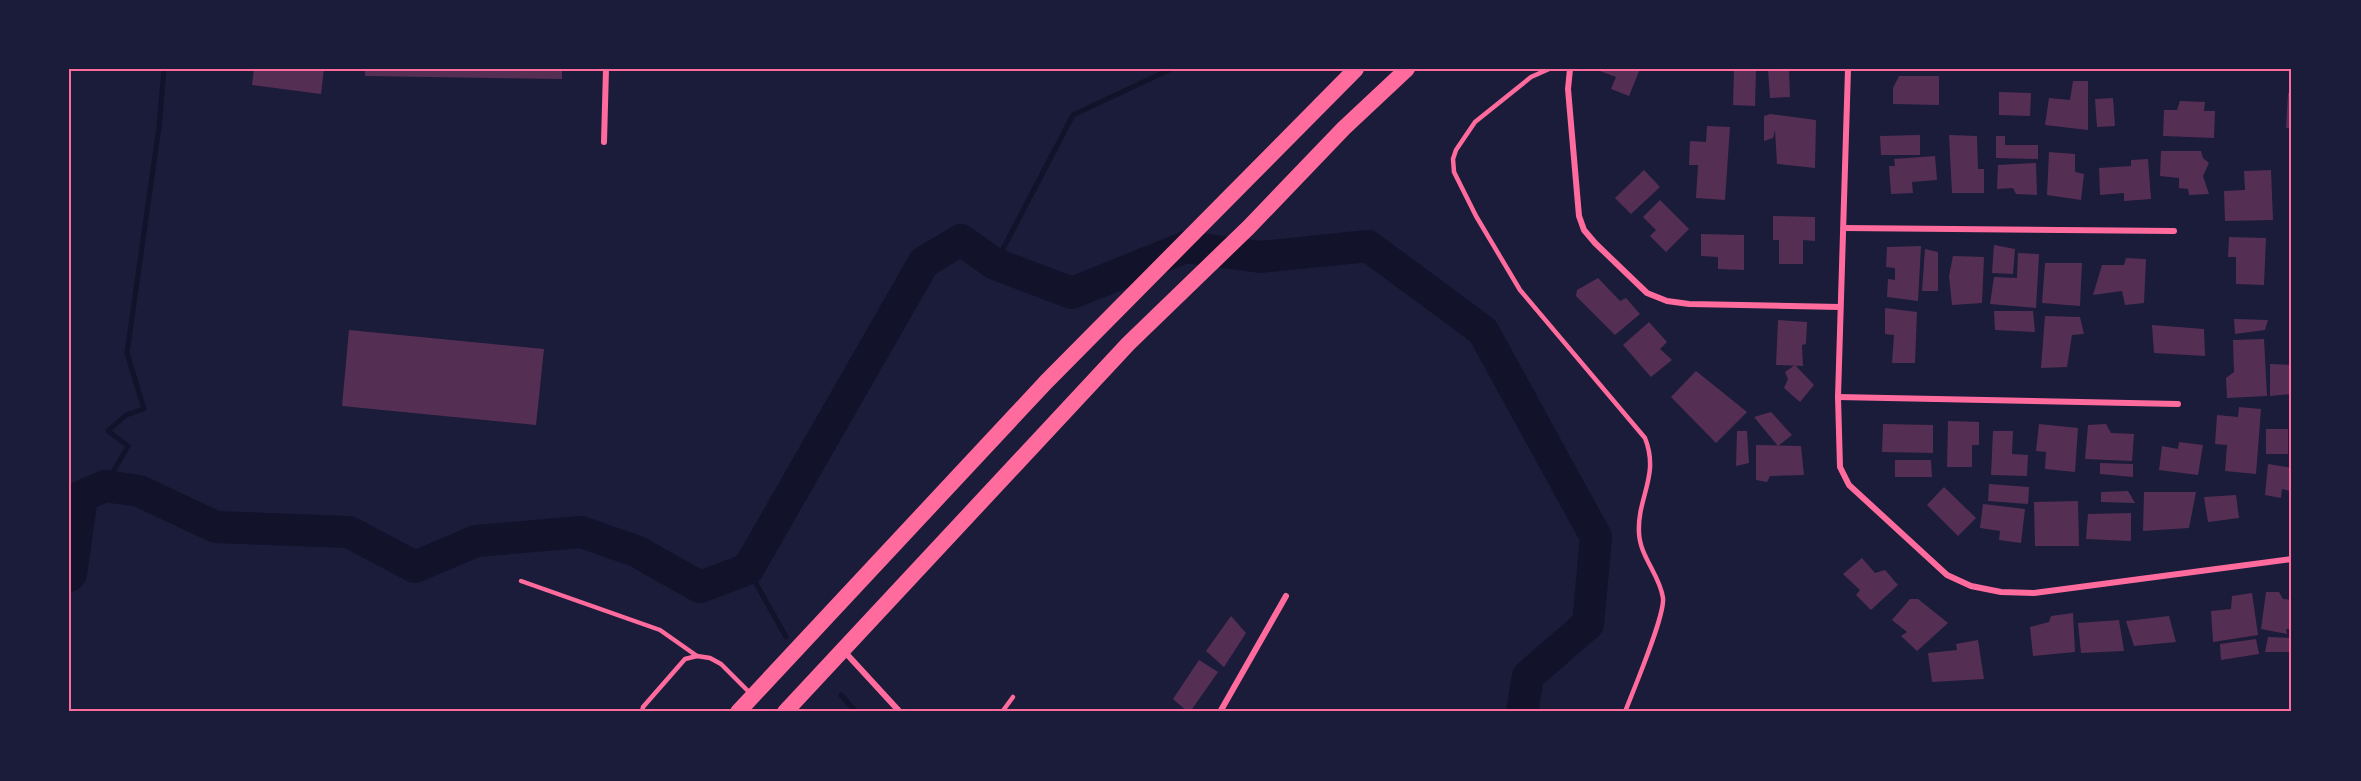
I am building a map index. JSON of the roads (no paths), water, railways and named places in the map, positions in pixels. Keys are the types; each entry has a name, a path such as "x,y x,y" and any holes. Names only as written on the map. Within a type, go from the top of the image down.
{"highway":[{"path":"738,712 1038,391 1356,69"},
{"path":"785,712 1128,344 1249,227 1344,128 1407,69"}],"street":[{"path":"604,142 606,69"},
{"path":"1570,69 1568,89 1579,216 1584,230 1595,243 1647,293 1667,301 1689,304 1840,307"},
{"path":"1848,69 1838,397 1840,467 1849,485 1947,575 1971,586 2001,592 2034,593 2292,559"},
{"path":"1844,228 2175,231"},
{"path":"1838,397 2178,405"},
{"path":"1220,712 1286,596"},
{"path":"843,650 900,712"}],"lane":[{"path":"1549,69 1531,77 1475,122 1456,150 1453,159 1454,172 1476,216 1520,290 1645,438 1650,450 1651,471 1639,534 1642,548 1661,589 1663,608 1625,712"},
{"path":"521,581 660,630 697,656"},
{"path":"642,712 642,707 685,659 697,656 710,657 721,664 753,696"},
{"path":"1002,712 1013,697"}],"waterway":[{"path":"105,486 128,446 108,431 126,415 144,409 127,353 159,127 164,69"},
{"path":"995,264 1073,115 1171,69"},
{"path":"69,576 82,496 105,486 139,491 216,527 349,532 415,567 476,541 581,532 636,551 700,587 748,569 924,262 961,240 995,264 1072,293 1186,247 1260,257 1368,246 1483,331 1596,537 1588,624 1528,676 1522,712"},
{"path":"748,569 786,637"},
{"path":"841,695 856,712"}]}
